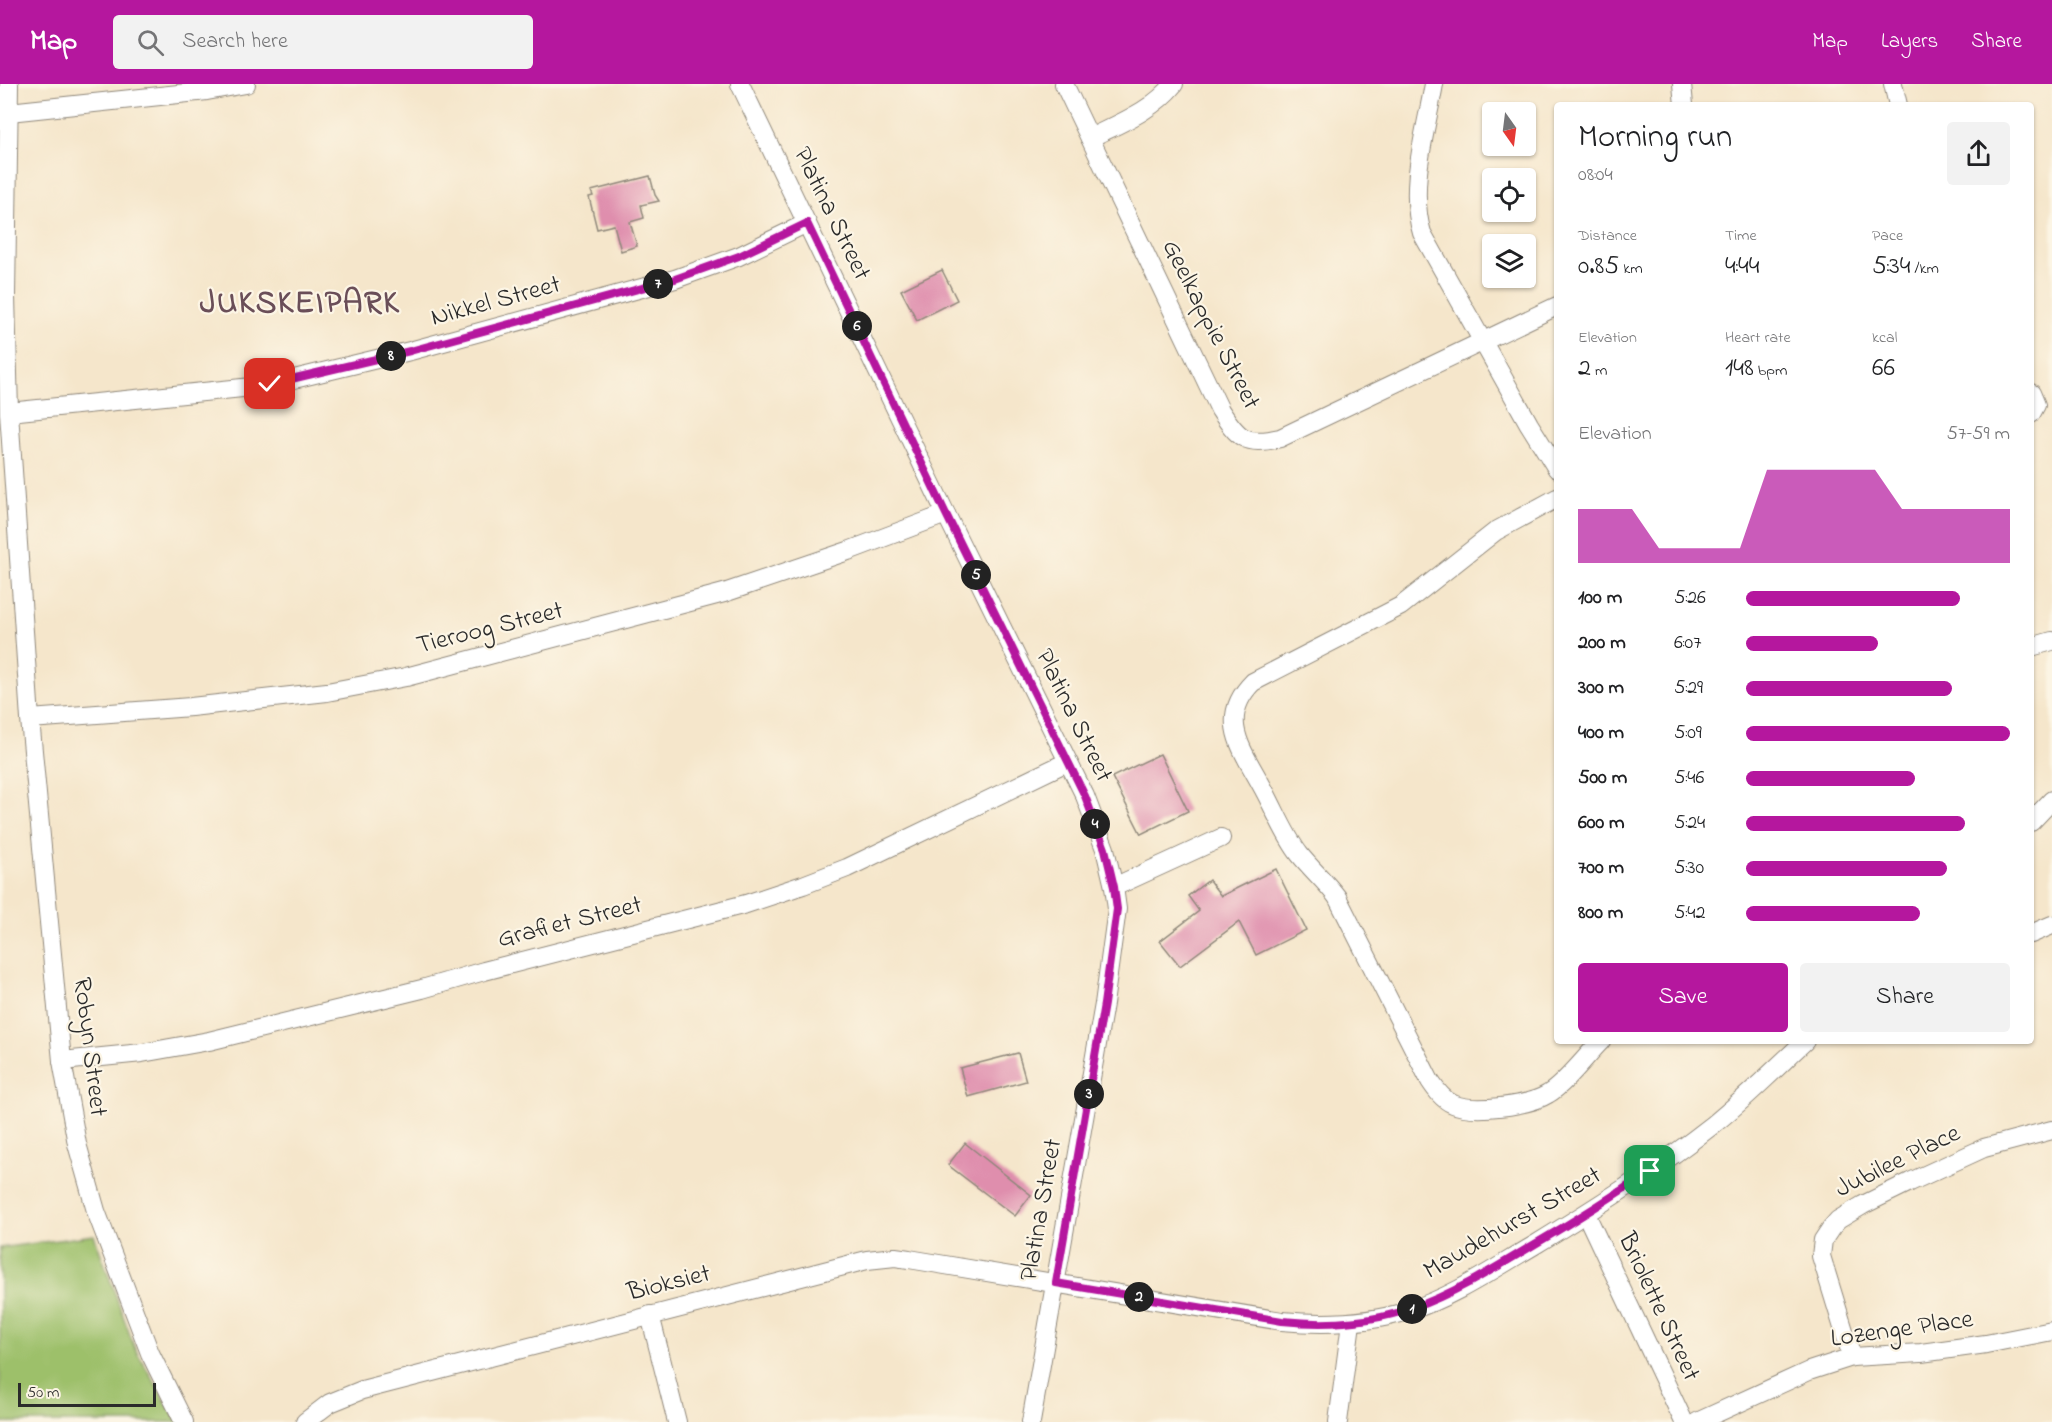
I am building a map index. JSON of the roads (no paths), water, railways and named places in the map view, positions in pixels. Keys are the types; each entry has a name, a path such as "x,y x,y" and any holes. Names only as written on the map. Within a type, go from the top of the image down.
{"street":[{"name":"Robyn Street","path":"9,84 6,296 9,412 30,719 62,1061 75,1135 96,1211 150,1353 184,1422"},
{"path":"9,112 207,92 246,84"},
{"name":"Platina Street","path":"740,84 946,514 1085,796 1105,849 1114,887 1117,909 1104,1004 1031,1422"},
{"name":"Geelkappie Street","path":"1064,84 1220,410 1237,434 1245,438 1261,441 1280,438 1554,307"},
{"path":"1090,138 1152,106 1174,84"},
{"path":"1434,84 1419,170 1416,213 1426,243 1554,465"},
{"path":"1682,84 1684,102"},
{"path":"1893,84 1898,102"},
{"name":"Nikkel Street","path":"9,412 210,392 294,379 444,342 675,279 739,256 807,223"},
{"path":"1554,500 1496,531 1401,606 1253,682 1245,690 1237,705 1235,727 1242,752 1286,834 1299,854 1337,897 1430,1081 1444,1098 1451,1104 1467,1108 1504,1106 1534,1100 1553,1091 1598,1044"},
{"name":"Tieroog Street","path":"30,719 191,707 327,692 416,675 613,624 758,583 946,514"},
{"path":"2034,646 2052,641"},
{"name":"Grafiet Street","path":"62,1061 142,1053 225,1037 422,989 756,901 847,868 1067,762"},
{"path":"2034,819 2052,800"},
{"path":"1114,887 1221,838"},
{"path":"2034,933 2052,925"},
{"name":"Maudehurst Street","path":"1056,1283 1311,1324 1351,1323 1407,1311 1445,1296 1586,1214 1650,1171 1740,1102 1802,1044"},
{"name":"Jubilee Place","path":"1852,1357 1821,1256 1823,1240 1838,1220 1863,1205 1984,1148 2052,1130"},
{"name":"Briolette Street","path":"1586,1214 1684,1422"},
{"name":"Bioksiet","path":"305,1422 330,1403 362,1390 867,1260 909,1259 1056,1283"},
{"path":"650,1315 677,1422"},
{"path":"1338,1422 1351,1323"},
{"name":"Lozenge Place","path":"1697,1422 1809,1371 1852,1357 1888,1356 1986,1344 2052,1331"}],"district":[{"name":"JUKSKEIPARK","path":"300,304"}]}
